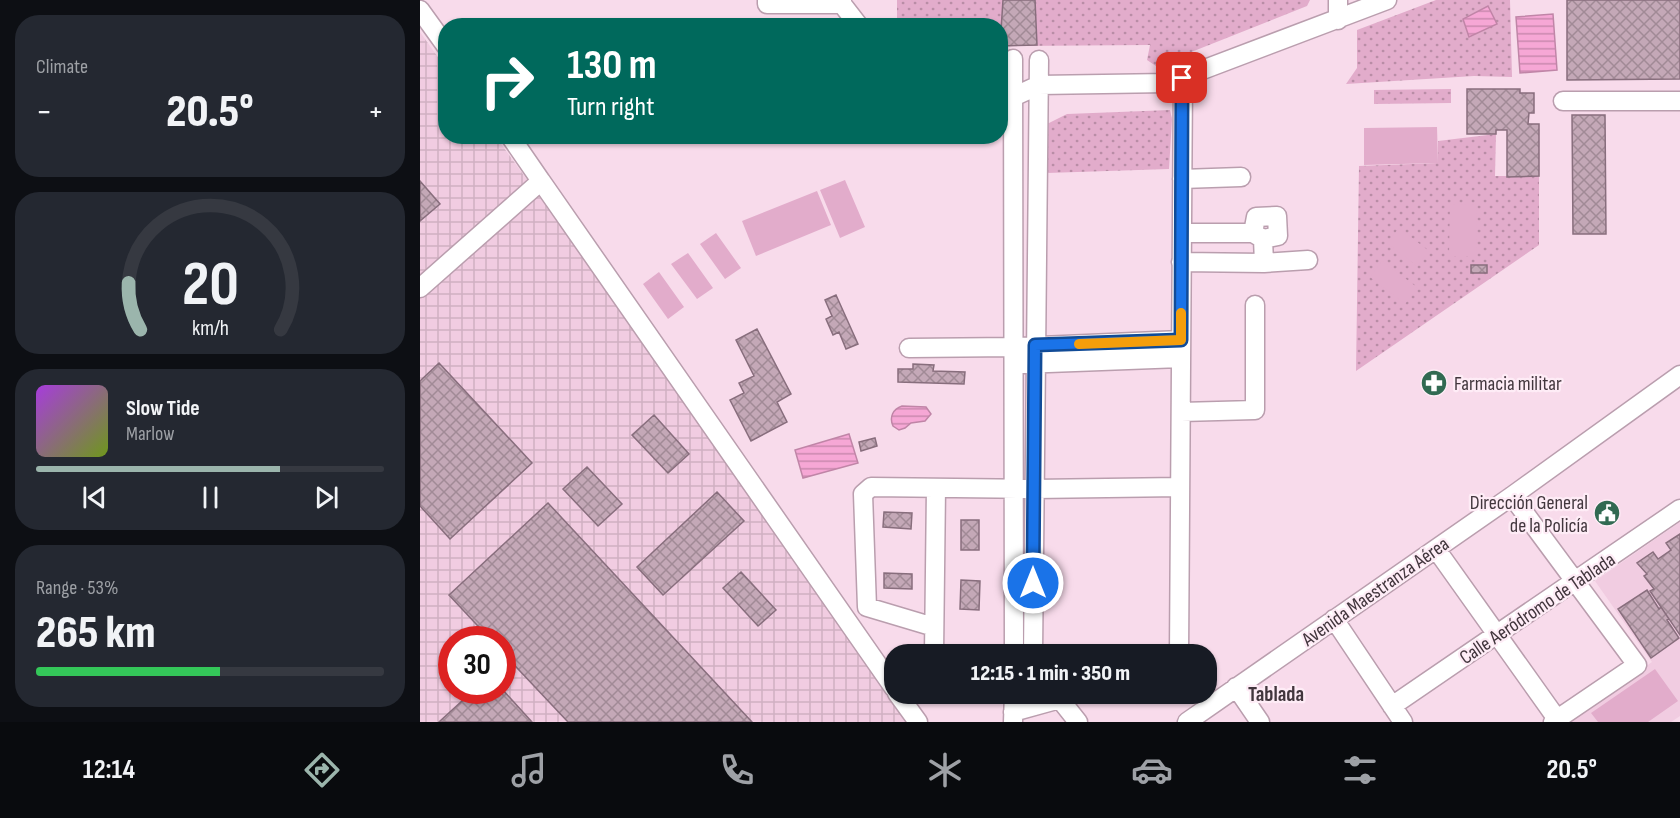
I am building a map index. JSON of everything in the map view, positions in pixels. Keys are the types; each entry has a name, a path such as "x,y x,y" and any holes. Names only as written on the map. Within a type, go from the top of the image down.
{"street":[{"path":"767,0 767,4 842,2 853,18"},
{"path":"1338,0 1338,20"},
{"path":"1008,97 1039,85 1168,83 1387,0"},
{"path":"420,10 438,35"},
{"path":"1008,91 1013,59"},
{"path":"1033,644 1039,60"},
{"path":"1179,644 1182,78"},
{"path":"1563,101 1680,101"},
{"path":"1008,129 1015,355 1014,644"},
{"path":"516,144 884,674"},
{"path":"1182,179 1241,177"},
{"path":"420,288 541,181"},
{"path":"1182,233 1258,236 1264,263"},
{"path":"1181,262 1264,263 1308,260"},
{"path":"1180,412 1255,410 1255,305"},
{"path":"909,348 1015,355 1181,349"},
{"name":"Avenida Maestranza Aérea","path":"1187,722 1512,496 1680,375"},
{"path":"934,627 867,607 863,494 871,487 1034,489 1180,487"},
{"path":"934,644 936,488"},
{"path":"1436,549 1555,720 1637,665 1512,496"},
{"name":"Calle Aeródromo de Tablada","path":"1392,706 1576,582 1680,508"},
{"path":"1334,620 1403,722"},
{"path":"1236,687 1260,722"},
{"path":"905,704 918,722"},
{"path":"1013,717 1041,704"},
{"path":"1064,704 1078,722"}],"shaded area":[{"path":"897,0 1310,0 1307,6 1156,66 1147,60 1150,45 1008,46 1008,18 897,18"},
{"path":"1436,0 1510,0 1512,77 1474,76 1346,84 1357,68 1357,30"},
{"path":"1488,6 1497,24 1469,37 1463,19"},
{"path":"1553,14 1557,70 1520,73 1516,17"},
{"path":"420,32 438,57 438,144 501,144 673,381 884,687 884,704 896,704 908,722 420,722"},
{"path":"1451,89 1451,103 1374,104 1374,90"},
{"path":"1170,110 1172,119 1169,169 1047,173 1045,125 1067,114"},
{"path":"1437,127 1438,163 1364,165 1364,128"},
{"path":"1496,134 1495,176 1539,176 1539,245 1356,371 1359,166 1438,163 1438,141"},
{"path":"845,180 865,227 840,238 820,190"},
{"path":"817,191 831,225 756,256 742,221"},
{"path":"1450,204 1477,205 1476,256 1449,256"},
{"path":"1399,228 1429,251 1417,266 1387,243"},
{"path":"716,233 741,268 725,279 700,244"},
{"path":"688,253 713,288 697,299 671,264"},
{"path":"1382,261 1418,288 1405,304 1370,277"},
{"path":"659,272 684,307 668,319 643,284"},
{"path":"902,406 926,407 931,414 925,421 911,423 899,430 893,426 892,417 896,409"},
{"path":"849,434 858,463 803,478 795,450"},
{"path":"1680,522 1680,716 1671,722 1568,722 1652,662 1595,581"},
{"path":"1655,669 1678,701 1648,722 1598,722 1591,713"}],"building":[{"path":"1003,0 1035,0 1037,45 1008,46 1008,18 1002,18"},
{"path":"1567,0 1680,0 1680,79 1567,80"},
{"path":"1467,89 1520,89 1520,93 1534,93 1534,113 1529,113 1528,124 1539,124 1539,176 1507,177 1507,130 1496,130 1496,134 1467,134"},
{"path":"1572,115 1605,115 1606,234 1573,234"},
{"path":"420,181 440,204 420,221"},
{"path":"1471,265 1487,265 1487,273 1471,273"},
{"path":"836,295 858,344 846,349 839,332 833,335 826,319 832,316 825,300"},
{"path":"757,329 791,394 777,402 787,422 751,441 730,400 744,393 739,383 754,376 736,340"},
{"path":"439,363 532,463 450,539 420,506 420,381"},
{"path":"913,364 934,365 933,371 965,372 964,384 898,382 898,369 913,369"},
{"path":"654,415 689,454 668,473 632,435"},
{"path":"875,438 877,446 861,451 859,442"},
{"path":"587,467 622,504 598,526 563,489"},
{"path":"717,492 744,521 663,595 637,567"},
{"path":"548,503 752,722 568,722 516,667 516,626 478,626 449,595"},
{"path":"884,512 912,513 911,529 883,527"},
{"path":"961,520 979,520 979,550 961,550"},
{"path":"1680,534 1680,635 1650,591 1654,589 1644,576 1647,574 1637,563 1653,552 1658,559 1671,550 1666,543"},
{"path":"741,572 776,610 758,626 723,588"},
{"path":"884,573 912,574 912,589 884,588"},
{"path":"961,580 980,581 979,610 960,609"},
{"path":"1647,590 1659,609 1661,607 1669,619 1667,620 1679,638 1651,658 1618,609"},
{"path":"459,704 516,704 532,722 439,722"}],"slow traffic":[{"path":"1079,344 1181,340 1181,313"}],"place":[{"name":"Farmacia militar","path":"1434,383"},
{"name":"Dirección General de la Policía","path":"1607,513"}],"district":[{"name":"Tablada","path":"1276,694"}],"route":[{"path":"1033,583 1035,345 1181,340 1182,78"}]}
